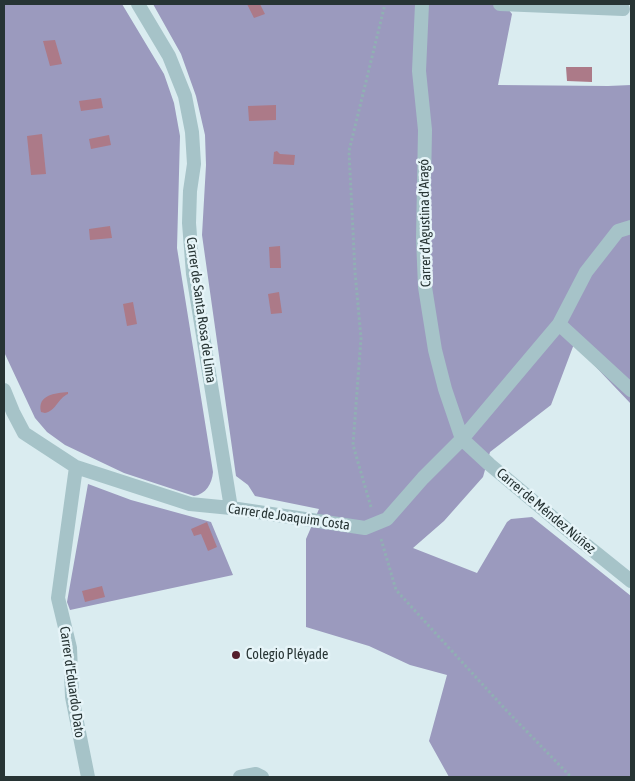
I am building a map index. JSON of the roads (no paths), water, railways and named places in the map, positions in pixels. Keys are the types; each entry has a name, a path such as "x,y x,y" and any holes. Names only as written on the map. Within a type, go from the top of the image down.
{"street":[{"name":"Carrer de Santa Rosa de Lima","path":"138,4 169,56 185,96 192,132 194,164 188,223 193,274 231,508"},
{"name":"Carrer d'Agustina d'Aragó","path":"422,4 419,71 424,130 422,238 425,287 435,350 445,389 462,439"},
{"path":"500,4 622,9"},
{"path":"462,439 559,324 586,272 618,231 631,227"},
{"path":"559,324 631,390"},
{"name":"Carrer de Joaquim Costa","path":"4,390 8,412 24,433 76,467 190,504 231,508 366,528 387,519 423,478 462,439"},
{"name":"Carrer de Méndez Núñez","path":"462,439 489,464 631,581"},
{"name":"Carrer d'Eduardo Dato","path":"76,467 58,598 70,648 72,696 88,777"},
{"path":"240,777 256,774 262,777"}],"place":[{"name":"Colegio Pléyade","path":"236,655"}]}
